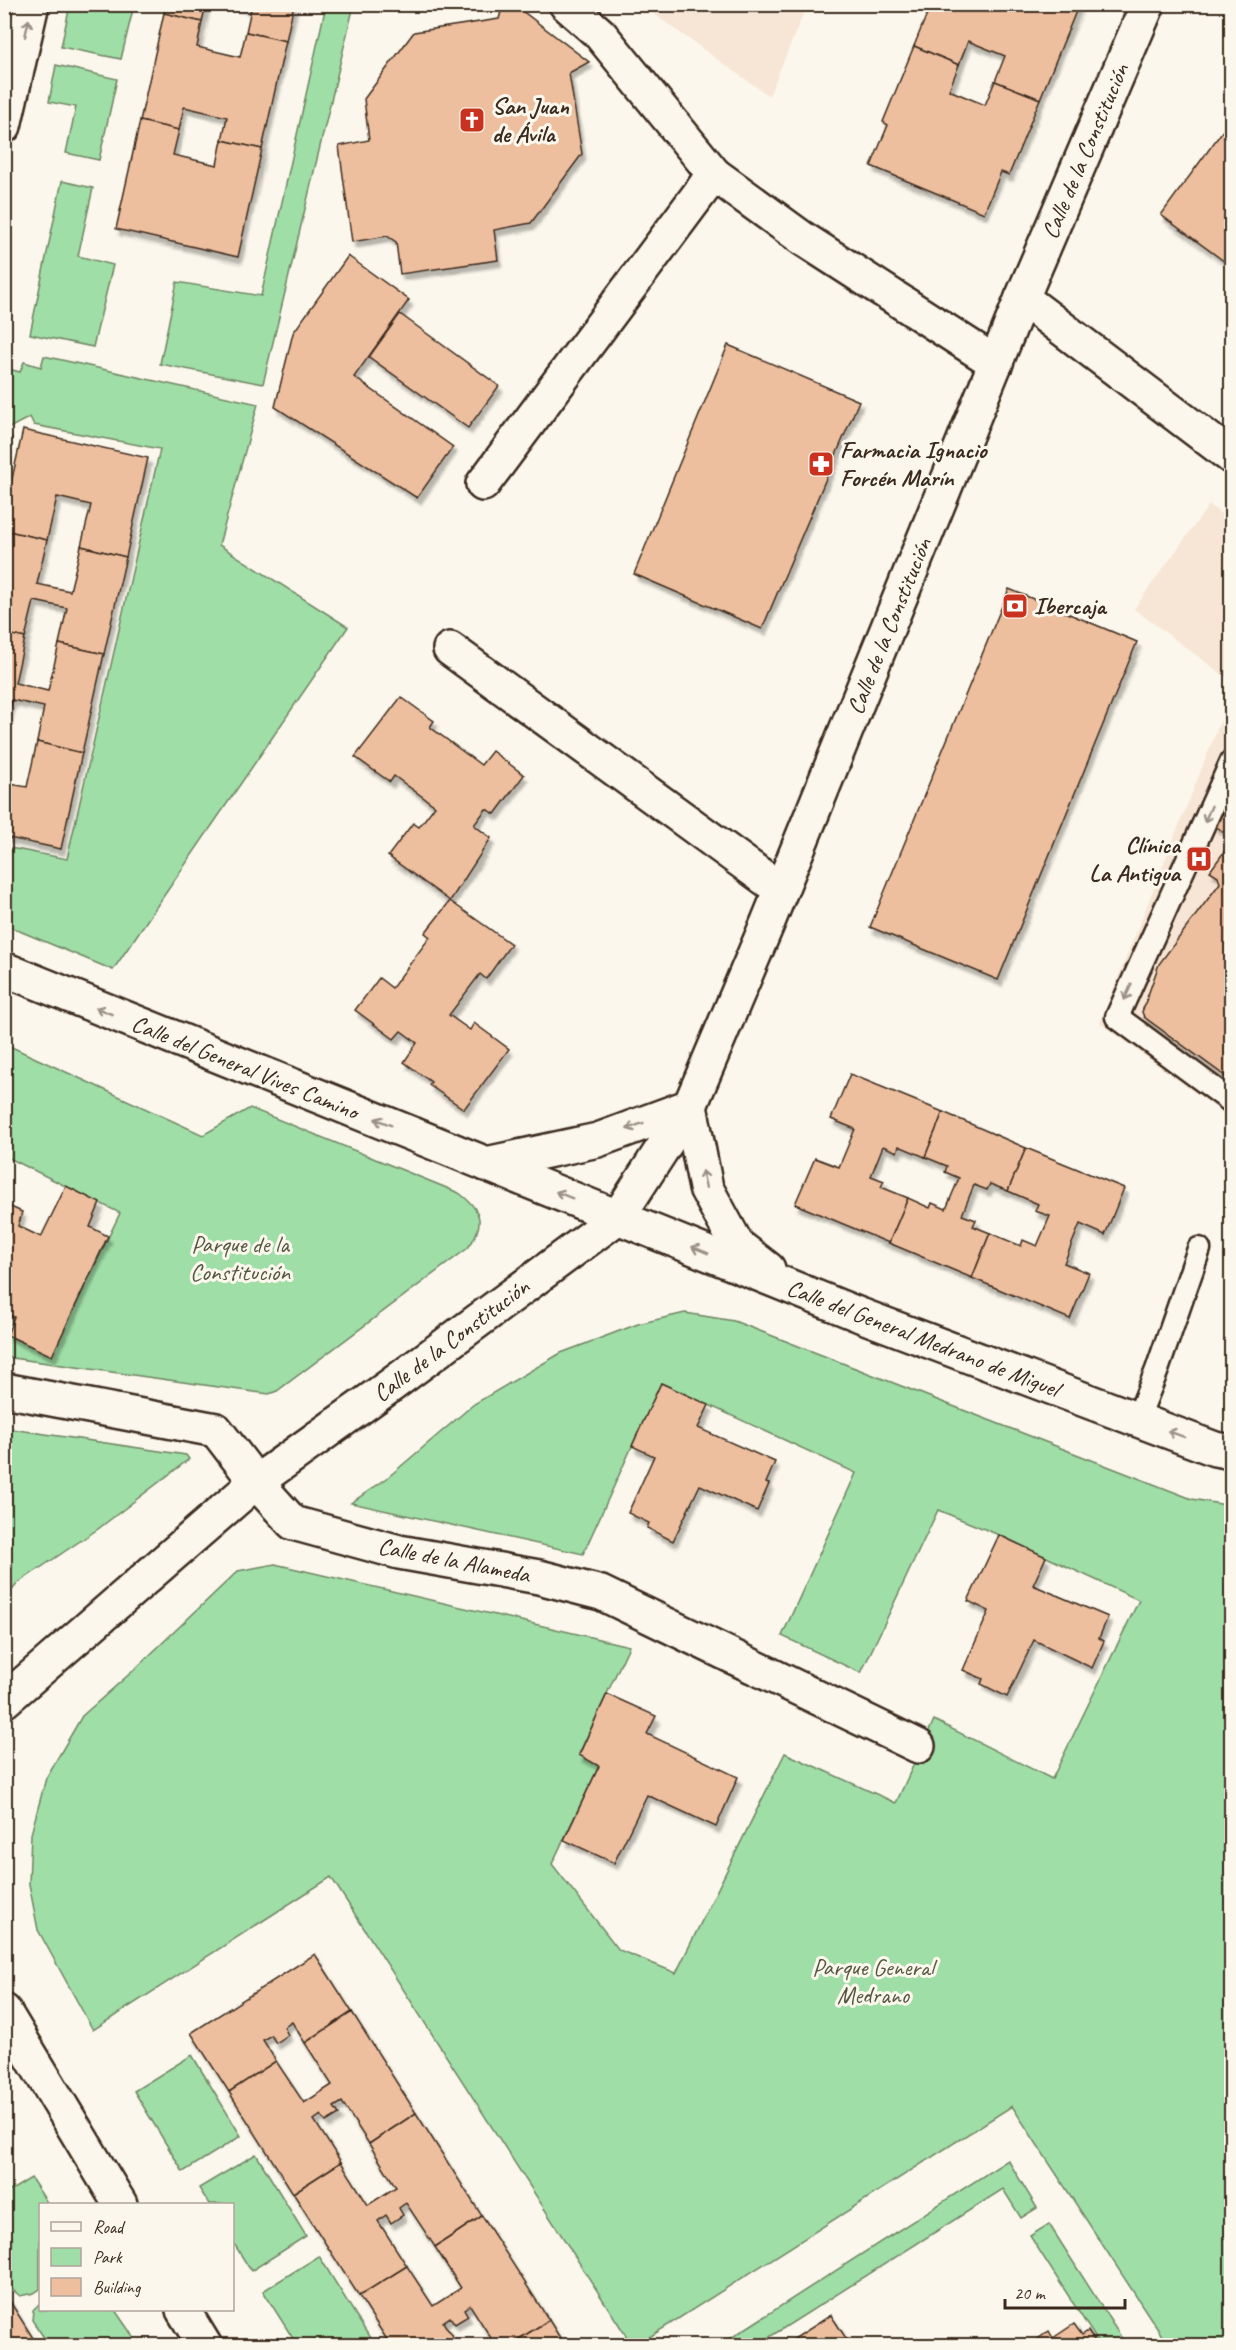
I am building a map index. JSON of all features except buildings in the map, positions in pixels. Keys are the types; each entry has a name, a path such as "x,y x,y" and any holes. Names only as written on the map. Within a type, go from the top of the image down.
{"street":[{"path":"4,126 32,4"},
{"path":"566,4 600,34 714,174 802,238 996,363"},
{"name":"Calle de la Constitución","path":"4,1701 256,1482 390,1386 618,1216 690,1106 781,890 1022,298 1148,4"},
{"path":"483,484 714,174"},
{"path":"1022,298 1232,457"},
{"path":"450,649 781,890"},
{"name":"Calle del General Vives Camino","path":"4,969 618,1216"},
{"path":"486,1164 598,1140 690,1106 706,1188 737,1245 791,1287"},
{"name":"Calle del General Medrano de Miguel","path":"618,1216 791,1287 1137,1420 1215,1449 1232,1452"},
{"name":"Calle de la Alameda","path":"4,1390 216,1430 256,1482 293,1523 399,1552 539,1577 601,1593 918,1746"},
{"path":"4,2012 119,2203"},
{"path":"184,2311 205,2346"}],"lane":[{"path":"1232,761 1117,1017 1232,1102"},
{"path":"1137,1420 1199,1249"}],"shaded area":[{"path":"641,5 807,5 769,96"},
{"path":"1209,505 1231,521 1231,681 1134,609"},
{"name":"Clínica La Antigua","path":"1231,695 1231,1119 1100,1023"}],"green space":[{"path":"70,5 134,5 121,59 61,47"},
{"path":"326,5 354,5 263,384 160,364 177,282 261,296"},
{"path":"56,65 117,79 99,160 66,153 76,107 49,102"},
{"path":"62,181 93,188 78,256 113,265 93,347 30,334"},
{"path":"44,356 258,404 219,545 348,627 113,970 5,925 5,847 67,859 160,449 34,425 30,417 7,429 12,438 5,473 5,368 20,372 24,362 41,367"},
{"name":"Parque de la Constitución","path":"5,1044 203,1135 250,1108 459,1193 477,1212 479,1225 477,1232 468,1248 277,1391 269,1394 5,1357 4,1334 52,1355 120,1213 5,1156"},
{"name":"Parque General Medrano","path":"685,1313 734,1321 1192,1499 1231,1506 1231,2345 1168,2345 1012,2106 637,2345 632,2345 331,1877 93,2030 38,1930 29,1884 31,1834 46,1778 82,1716 238,1571 275,1564 629,1646 579,1754 599,1766 552,1864 619,1950 676,1973 785,1753 896,1803 934,1720 1052,1779 1139,1600 999,1535 938,1510 861,1673 782,1636 856,1473 661,1383 583,1554 351,1503 386,1479 474,1404 561,1353 638,1324"},
{"path":"5,1428 186,1455 189,1459 98,1529 18,1583 5,1599"},
{"path":"192,2055 241,2136 183,2172 134,2091"},
{"path":"256,2154 306,2236 251,2271 234,2244 234,2203 208,2203 199,2188"},
{"path":"1008,2160 1037,2208 1021,2218 1003,2189 757,2345 720,2345"},
{"path":"31,2178 47,2203 39,2203 39,2290 34,2293 20,2296 13,2290 5,2276 5,2194"},
{"path":"1049,2224 1126,2345 1100,2345 1030,2236"},
{"path":"319,2256 370,2338 359,2345 297,2345 263,2291"},
{"path":"39,2304 39,2311 116,2311 139,2345 49,2345 32,2320 33,2310"}],"place":[{"name":"San Juan de Ávila","path":"472,120"},
{"name":"Farmacia Ignacio Forcén Marín","path":"821,464"},
{"name":"Ibercaja","path":"1015,606"},
{"name":"Clínica La Antigua","path":"1199,859"}]}
